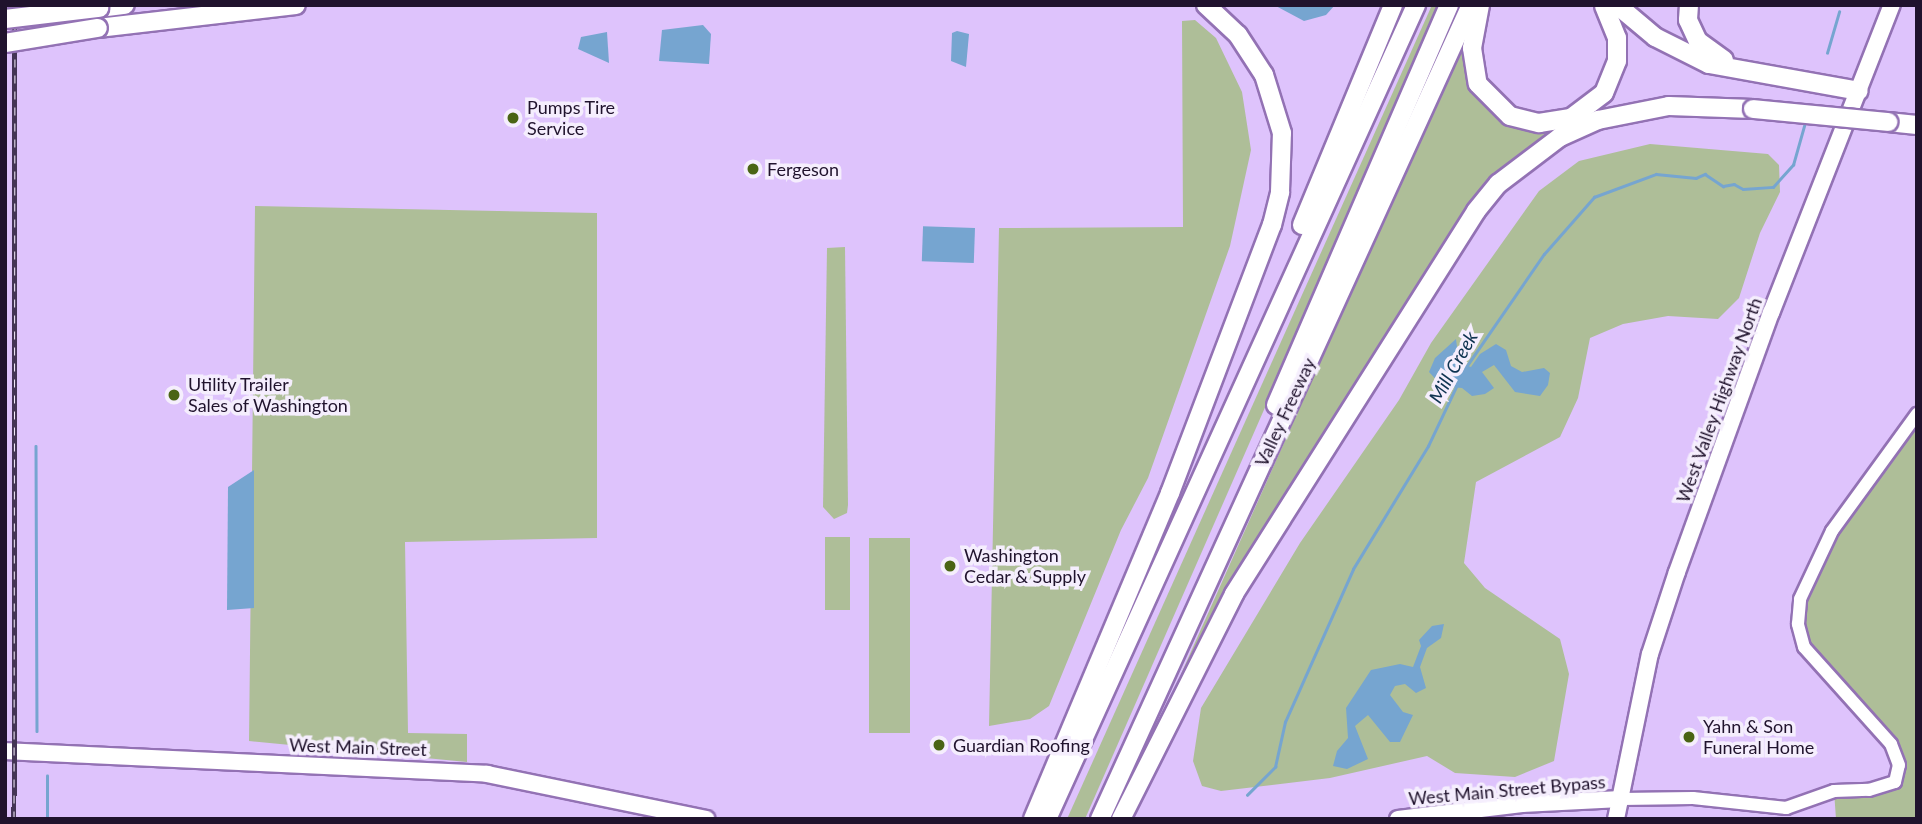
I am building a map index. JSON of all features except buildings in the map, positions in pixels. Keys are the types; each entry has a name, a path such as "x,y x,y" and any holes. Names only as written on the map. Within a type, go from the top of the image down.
{"highway":[{"path":"5,19 125,5"},
{"path":"5,37 296,5"},
{"path":"1033,819 1160,517 1272,225 1280,192 1282,133 1264,75 1238,35 1206,5"},
{"path":"1229,412 1235,381 1393,5"},
{"path":"1047,819 1229,412 1416,5"},
{"path":"1190,616 1210,557 1449,5"},
{"name":"Valley Freeway","path":"1100,819 1190,616 1471,5"},
{"path":"1480,5 1472,48 1478,85 1510,116 1539,124 1571,118 1604,93 1616,61 1616,38 1604,5"},
{"path":"1617,5 1655,37 1693,59 1858,91"},
{"path":"1689,5 1692,31 1705,50 1785,77"},
{"path":"5,43 98,28"},
{"path":"1121,819 1234,594 1469,222 1498,184 1560,137 1598,120 1669,106 1754,109 1917,125"}],"main road":[{"name":"West Valley Highway North","path":"1616,819 1650,654 1677,572 1771,313 1892,5"},
{"name":"West Main Street","path":"5,751 488,774 706,819"},
{"name":"West Main Street Bypass","path":"1398,819 1519,804 1621,799"}],"street":[{"path":"1621,799 1693,799 1786,808 1834,791 1869,790 1895,782 1899,765 1891,744 1804,647 1798,624 1800,599 1832,531 1917,414"}],"green space":[{"path":"1432,5 1441,5 1085,819 1067,819"},
{"path":"1195,20 1216,38 1242,92 1251,150 1230,246 1148,478 1121,530 1049,706 1030,719 989,726 999,228 1183,227 1182,21"},
{"path":"1462,43 1472,87 1491,111 1508,121 1567,126 1503,171 1184,675 1181,674"},
{"path":"1650,144 1768,154 1779,165 1780,192 1760,233 1739,298 1718,319 1668,316 1623,324 1590,338 1578,398 1560,437 1476,482 1464,563 1485,588 1560,639 1569,674 1554,761 1515,777 1455,773 1427,756 1330,778 1221,791 1202,786 1193,761 1201,708 1300,543 1399,400 1431,343 1539,191 1579,161"},
{"path":"255,206 597,213 597,538 405,542 408,733 467,734 467,762 249,741"},
{"path":"845,247 848,505 847,513 834,519 823,507 827,248"},
{"path":"1917,414 1917,819 1836,819 1834,791 1886,787 1897,756 1804,647 1800,599 1821,552"},
{"path":"825,537 850,537 850,610 825,610"},
{"path":"869,538 910,538 910,733 869,733"}],"water":[{"path":"1274,5 1335,5 1326,15 1304,21"},
{"path":"703,25 711,34 709,64 659,61 662,30"},
{"path":"957,31 969,34 966,67 951,61 952,33"},
{"path":"607,32 609,63 578,49 581,37"},
{"path":"923,226 975,228 974,263 922,261"},
{"path":"1456,339 1459,363 1471,367 1480,354 1496,344 1506,350 1511,366 1522,372 1544,368 1550,373 1548,385 1540,396 1515,392 1494,365 1482,372 1494,388 1485,394 1472,396 1462,388 1442,386 1429,372 1435,358"},
{"path":"254,470 254,608 227,610 228,487"},
{"path":"1444,624 1441,638 1427,648 1420,667 1426,688 1416,693 1405,684 1395,686 1390,695 1403,712 1413,715 1400,742 1390,742 1368,715 1355,726 1368,759 1347,769 1333,766 1337,751 1348,738 1346,708 1371,670 1400,664 1413,667 1421,646 1419,640 1432,626"}],"waterway":[{"path":"1827,53 1839,12"},
{"name":"Mill Creek","path":"1466,367 1544,254 1594,197 1656,174 1696,178 1705,174 1723,186 1734,184 1743,189 1773,187 1793,165 1804,126"},
{"name":"Mill Creek","path":"1247,795 1275,767 1285,722 1353,569 1428,446 1457,385"},
{"path":"36,446 37,731"},
{"path":"47,776 47,819"}],"railway":[{"path":"14,819 15,5"}],"place":[{"name":"Pumps Tire Service","path":"513,118"},
{"name":"Fergeson","path":"753,169"},
{"name":"Utility Trailer Sales of Washington","path":"174,395"},
{"name":"Washington Cedar & Supply","path":"950,566"},
{"name":"Yahn & Son Funeral Home","path":"1689,737"},
{"name":"Guardian Roofing","path":"939,745"}]}
